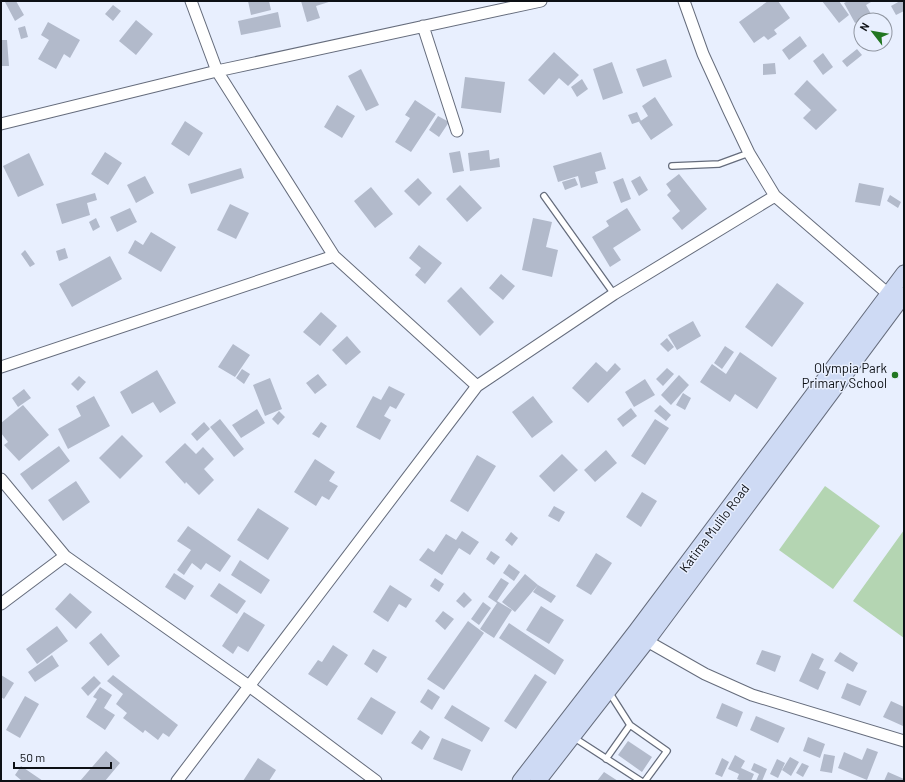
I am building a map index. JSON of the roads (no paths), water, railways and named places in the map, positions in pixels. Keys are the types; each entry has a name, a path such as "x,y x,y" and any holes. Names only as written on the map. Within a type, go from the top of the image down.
{"main road":[{"name":"Katima Mulilo Road","path":"603,686 647,641 897,297 904,273"},
{"name":"Katima Mulilo Road","path":"520,781 567,732 603,686 646,619 897,297"},
{"name":"Katima Mulilo Road","path":"538,781 567,732"}],"street":[{"path":"191,1 218,71 334,256 477,386"},
{"path":"1,124 218,71 541,1"},
{"path":"684,1 702,54 749,153 775,196 897,297"},
{"path":"423,26 457,131"},
{"path":"177,781 477,386 614,294 775,196"},
{"path":"1,367 334,256"},
{"path":"1,479 65,556 248,686 376,781"},
{"path":"1,604 65,556"},
{"path":"647,641 705,674 752,695 904,741"}],"lane":[{"path":"672,166 719,164 749,153"},
{"path":"544,196 614,294"},
{"path":"603,686 630,725 667,751 645,781"},
{"path":"606,758 630,725"},
{"path":"567,732 641,781"}],"place":[{"name":"Olympia Park Primary School","path":"895,375"}]}
